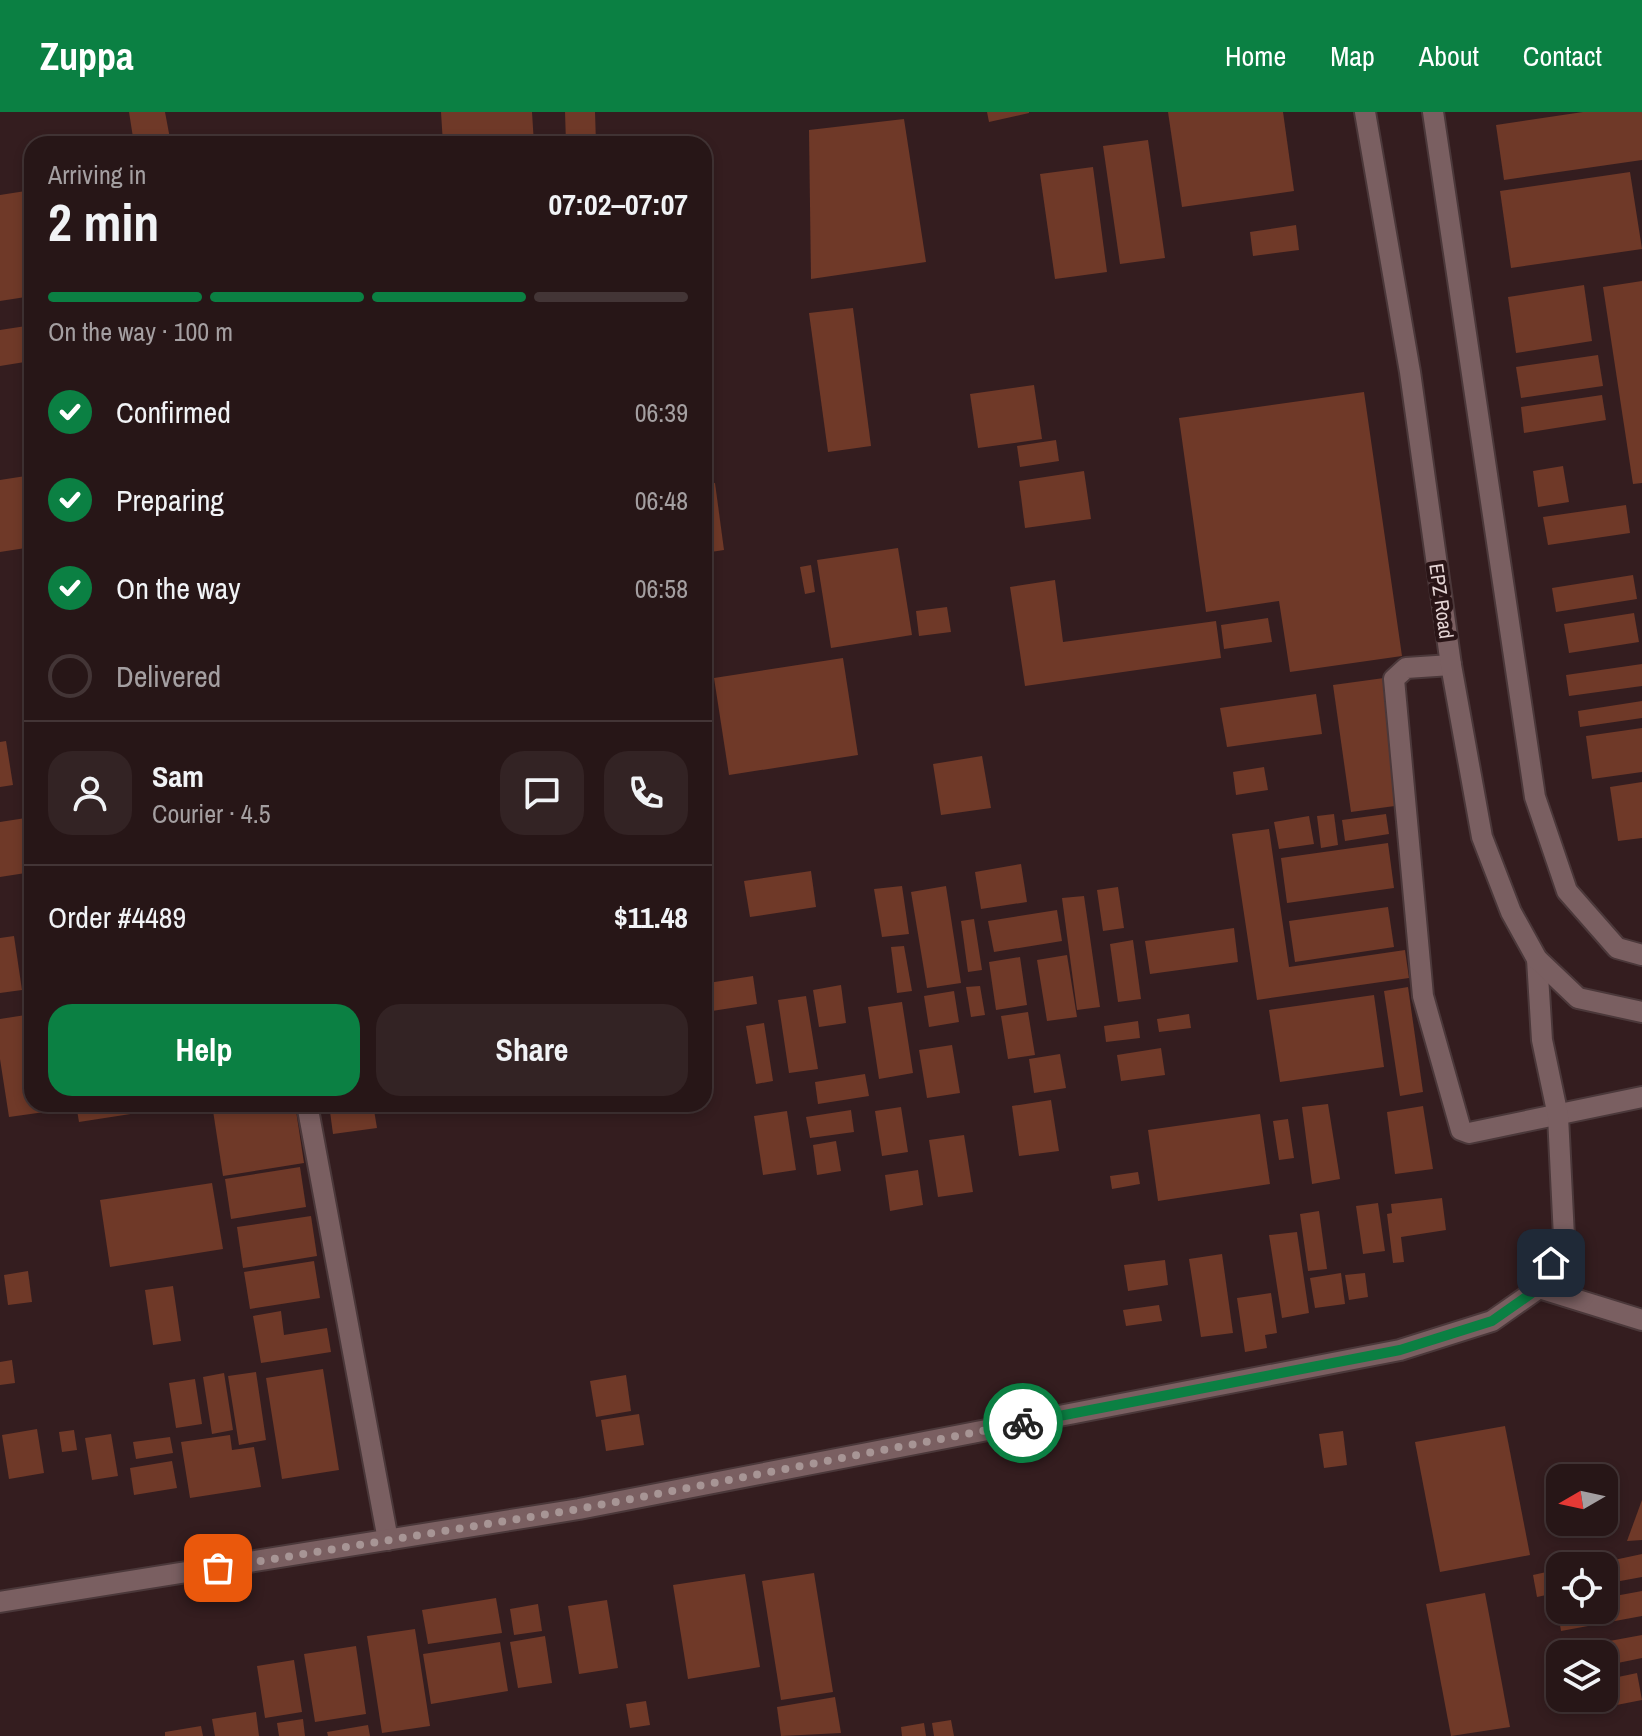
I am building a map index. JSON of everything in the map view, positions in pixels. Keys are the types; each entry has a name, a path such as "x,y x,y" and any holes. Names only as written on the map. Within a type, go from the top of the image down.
{"street":[{"name":"EPZ Road","path":"1365,112 1410,372 1451,665 1482,837 1511,912 1537,959 1578,998 1642,1012"},
{"path":"1433,112 1535,797 1567,891 1617,948 1642,955"},
{"path":"1451,665 1406,668 1394,679 1423,996 1463,1132 1558,1116 1642,1097"},
{"path":"0,1602 579,1509 1400,1350 1492,1321 1539,1288 1564,1237 1558,1116 1542,1040 1537,959"},
{"path":"308,1112 388,1540"},
{"path":"1539,1288 1642,1320"}],"building":[{"path":"129,112 165,112 170,136 133,136"},
{"path":"441,112 532,112 534,136 442,136"},
{"path":"565,112 595,112 596,136 566,136"},
{"path":"987,112 1029,112 1029,113 989,122"},
{"path":"1168,112 1283,112 1294,191 1182,207"},
{"path":"1583,112 1642,112 1642,160 1504,180 1496,125"},
{"path":"904,119 926,262 811,279 809,130"},
{"path":"1148,140 1165,258 1120,264 1103,146"},
{"path":"1093,167 1107,272 1055,279 1040,174"},
{"path":"1630,172 1642,249 1511,268 1500,191"},
{"path":"24,191 24,297 0,301 0,195"},
{"path":"1296,225 1299,250 1253,256 1250,232"},
{"path":"1642,281 1642,483 1633,484 1603,287"},
{"path":"1584,285 1592,341 1516,353 1508,297"},
{"path":"853,308 871,446 828,452 809,313"},
{"path":"24,326 24,362 0,366 0,330"},
{"path":"1598,355 1603,386 1521,398 1516,367"},
{"path":"1034,385 1042,439 978,448 970,394"},
{"path":"1364,392 1402,656 1290,672 1279,601 1206,612 1179,418"},
{"path":"1602,395 1606,420 1524,433 1521,407"},
{"path":"1056,440 1059,461 1020,467 1017,446"},
{"path":"1563,466 1569,502 1538,507 1533,471"},
{"path":"1084,471 1091,519 1025,528 1019,481"},
{"path":"24,476 24,548 0,552 0,480"},
{"path":"712,483 715,483 724,550 712,552"},
{"path":"1626,505 1630,533 1548,545 1543,517"},
{"path":"898,548 912,635 831,648 817,560"},
{"path":"811,565 815,592 805,594 800,567"},
{"path":"1633,575 1637,599 1556,612 1552,588"},
{"path":"1055,580 1063,642 1216,621 1221,658 1025,686 1010,587"},
{"path":"947,607 951,632 919,636 916,611"},
{"path":"1634,613 1639,642 1569,653 1564,624"},
{"path":"1268,618 1272,642 1224,649 1221,625"},
{"path":"843,658 858,755 729,775 714,678"},
{"path":"1642,664 1642,686 1569,696 1566,675"},
{"path":"1384,678 1402,805 1351,812 1333,685"},
{"path":"1316,694 1322,734 1227,747 1220,708"},
{"path":"1642,701 1642,718 1580,727 1578,711"},
{"path":"1642,728 1642,772 1592,779 1586,736"},
{"path":"6,741 13,785 0,787 0,742"},
{"path":"982,756 991,808 941,815 933,764"},
{"path":"1264,767 1268,790 1236,795 1233,772"},
{"path":"1642,782 1642,838 1618,841 1610,787"},
{"path":"1334,814 1338,845 1321,848 1317,816"},
{"path":"1386,814 1389,834 1345,841 1342,820"},
{"path":"1309,816 1314,844 1279,849 1274,822"},
{"path":"24,818 24,873 0,877 0,822"},
{"path":"1269,829 1289,967 1405,950 1409,978 1257,1000 1232,834"},
{"path":"1388,843 1394,888 1287,903 1281,858"},
{"path":"1021,864 1027,902 981,909 975,872"},
{"path":"811,871 816,907 750,917 744,881"},
{"path":"902,886 909,934 882,937 874,889"},
{"path":"946,886 961,983 927,988 911,892"},
{"path":"1118,887 1124,928 1103,931 1097,890"},
{"path":"1084,896 1100,1007 1077,1010 1062,898"},
{"path":"1388,907 1394,947 1295,962 1289,921"},
{"path":"1057,910 1062,941 994,952 988,921"},
{"path":"974,919 982,970 968,972 961,921"},
{"path":"1234,928 1238,962 1150,974 1145,941"},
{"path":"14,936 22,990 0,993 0,938"},
{"path":"1133,940 1141,999 1118,1002 1110,944"},
{"path":"904,946 912,991 897,993 891,947"},
{"path":"1067,955 1077,1017 1047,1021 1037,960"},
{"path":"1020,957 1027,1005 996,1010 989,962"},
{"path":"753,976 757,1004 712,1011 712,982"},
{"path":"841,985 846,1023 819,1027 813,990"},
{"path":"980,986 985,1015 971,1017 966,987"},
{"path":"1408,987 1423,1092 1400,1096 1384,991"},
{"path":"954,991 959,1022 929,1027 924,996"},
{"path":"1374,995 1384,1067 1280,1082 1269,1010"},
{"path":"806,996 818,1069 789,1073 778,1000"},
{"path":"902,1002 913,1073 879,1079 868,1007"},
{"path":"1028,1012 1035,1055 1008,1059 1001,1016"},
{"path":"1189,1014 1191,1028 1159,1032 1157,1019"},
{"path":"24,1015 24,1112 45,1112 9,1117 0,1059 0,1019"},
{"path":"1138,1021 1140,1038 1106,1042 1104,1026"},
{"path":"764,1023 773,1081 756,1084 746,1026"},
{"path":"952,1045 960,1093 927,1098 919,1050"},
{"path":"1161,1048 1165,1075 1121,1081 1117,1055"},
{"path":"1060,1054 1066,1088 1034,1093 1029,1059"},
{"path":"865,1074 869,1096 818,1104 815,1082"},
{"path":"1051,1100 1059,1151 1019,1156 1012,1106"},
{"path":"1328,1104 1340,1179 1312,1184 1302,1107"},
{"path":"1423,1106 1433,1169 1395,1174 1387,1112"},
{"path":"901,1107 908,1152 882,1156 875,1111"},
{"path":"851,1110 854,1132 810,1138 806,1117"},
{"path":"787,1111 796,1170 763,1175 754,1116"},
{"path":"77,1112 137,1113 79,1122"},
{"path":"213,1112 296,1112 304,1163 223,1176"},
{"path":"330,1112 374,1112 377,1128 333,1134"},
{"path":"1260,1114 1270,1184 1158,1201 1148,1130"},
{"path":"1288,1119 1294,1158 1279,1160 1273,1121"},
{"path":"964,1135 973,1192 938,1197 929,1140"},
{"path":"836,1141 841,1171 817,1175 813,1145"},
{"path":"300,1167 306,1207 231,1219 225,1179"},
{"path":"918,1170 923,1205 890,1211 885,1175"},
{"path":"1138,1172 1140,1184 1112,1189 1110,1176"},
{"path":"212,1183 223,1249 110,1267 100,1200"},
{"path":"1442,1198 1446,1230 1401,1237 1404,1262 1393,1263 1387,1214 1392,1213 1391,1204"},
{"path":"1378,1203 1385,1251 1363,1254 1356,1206"},
{"path":"1319,1211 1327,1269 1308,1271 1300,1214"},
{"path":"311,1216 317,1256 243,1268 237,1227"},
{"path":"1297,1232 1309,1313 1282,1318 1269,1235"},
{"path":"1222,1254 1233,1333 1201,1337 1189,1259"},
{"path":"1165,1260 1168,1285 1128,1291 1124,1265"},
{"path":"314,1261 320,1298 250,1309 244,1272"},
{"path":"28,1271 32,1302 8,1305 4,1275"},
{"path":"1341,1273 1345,1304 1315,1308 1310,1278"},
{"path":"1365,1273 1368,1297 1349,1300 1345,1275"},
{"path":"173,1286 181,1341 153,1345 145,1290"},
{"path":"1271,1293 1277,1333 1265,1335 1267,1348 1245,1352 1237,1298"},
{"path":"1159,1305 1162,1321 1126,1326 1123,1310"},
{"path":"281,1311 284,1335 327,1328 331,1352 261,1363 253,1316"},
{"path":"12,1360 15,1383 0,1385 0,1362"},
{"path":"323,1369 339,1470 282,1479 266,1378"},
{"path":"256,1372 266,1440 239,1445 228,1376"},
{"path":"224,1373 233,1430 212,1434 203,1377"},
{"path":"626,1375 631,1411 596,1417 590,1381"},
{"path":"195,1379 202,1424 176,1428 169,1383"},
{"path":"639,1414 644,1445 606,1451 601,1420"},
{"path":"1505,1426 1530,1555 1440,1572 1415,1442"},
{"path":"37,1429 44,1473 9,1479 2,1435"},
{"path":"74,1430 77,1450 62,1452 59,1432"},
{"path":"1343,1431 1347,1465 1324,1468 1319,1434"},
{"path":"111,1434 118,1476 92,1480 85,1438"},
{"path":"230,1435 232,1450 254,1447 261,1487 190,1498 181,1442"},
{"path":"170,1437 173,1453 136,1459 133,1442"},
{"path":"172,1461 177,1488 134,1495 130,1468"},
{"path":"1642,1500 1642,1540 1627,1541"},
{"path":"1642,1554 1642,1577 1618,1581 1618,1559"},
{"path":"1546,1572 1546,1595 1537,1597 1533,1575"},
{"path":"814,1573 833,1692 781,1700 762,1581"},
{"path":"745,1574 760,1667 688,1679 673,1585"},
{"path":"1642,1591 1642,1616 1618,1620 1618,1595"},
{"path":"1485,1593 1510,1727 1451,1736 1426,1604"},
{"path":"496,1598 502,1633 428,1644 422,1610"},
{"path":"607,1600 618,1668 579,1674 568,1606"},
{"path":"538,1604 542,1631 514,1635 510,1609"},
{"path":"1560,1624 1599,1624 1561,1631"},
{"path":"415,1629 430,1726 382,1733 367,1636"},
{"path":"1642,1635 1642,1658 1618,1663 1618,1640 1615,1640"},
{"path":"545,1636 552,1683 518,1688 510,1642"},
{"path":"500,1642 508,1691 431,1704 423,1654"},
{"path":"356,1646 366,1714 315,1722 304,1654"},
{"path":"294,1660 302,1712 265,1718 257,1666"},
{"path":"1637,1673 1642,1700 1618,1705 1618,1677"},
{"path":"835,1697 841,1733 781,1736 777,1707"},
{"path":"646,1701 650,1725 630,1728 626,1704"},
{"path":"256,1712 259,1736 215,1736 212,1719"},
{"path":"303,1719 305,1736 279,1736 277,1723"},
{"path":"951,1720 954,1736 934,1736 932,1723"},
{"path":"924,1723 926,1736 902,1736 901,1727"},
{"path":"368,1725 370,1736 328,1736 327,1732"},
{"path":"201,1726 203,1736 165,1736 165,1732"}],"way so far":[{"path":"218,1568 579,1509 1023,1423"}],"route":[{"path":"1023,1423 1400,1350 1492,1321 1539,1288 1551,1263"}]}
